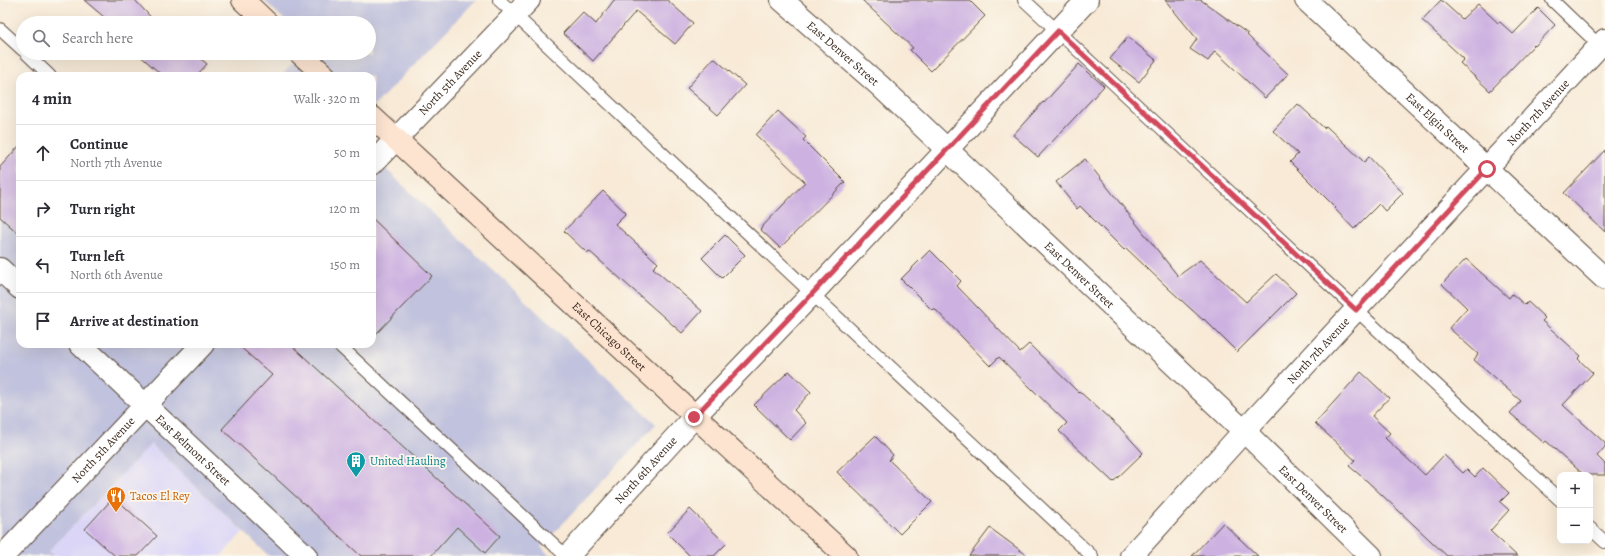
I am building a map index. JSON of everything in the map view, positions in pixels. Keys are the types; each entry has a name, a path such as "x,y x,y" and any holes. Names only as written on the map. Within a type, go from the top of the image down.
{"street":[{"path":"243,0 260,16"},
{"name":"East Denver Street","path":"782,0 879,84 1244,431 1371,556"},
{"name":"North 6th Avenue","path":"567,556 694,417 812,294 1087,0"},
{"name":"East Elgin Street","path":"1306,0 1605,279"},
{"name":"North 5th Avenue","path":"376,160 522,7"},
{"name":"North 7th Avenue","path":"1131,556 1244,431 1603,46"},
{"path":"308,60 321,72"},
{"name":"East Chicago Street","path":"376,122 846,556"},
{"path":"0,269 16,284"},
{"name":"East Belmont Street","path":"84,348 306,556"},
{"name":"North 5th Avenue","path":"3,556 198,348"}],"lane":[{"path":"499,0 522,7 812,294 1092,556"},
{"path":"1024,0 1557,497"},
{"path":"1552,0 1603,46"},
{"path":"0,29 16,44"},
{"path":"33,60 46,72"},
{"path":"342,348 567,556"},
{"path":"1593,531 1605,542"}],"shaded area":[{"path":"263,0 476,0 376,104 376,72 285,72 296,60 376,60 376,16 280,16"},
{"path":"376,160 656,424 541,547 550,556 269,556 151,444 49,551 53,556 0,556 0,219 16,202 16,348 376,348"},
{"path":"151,444 243,532 221,556 53,556 48,552"}],"building":[{"path":"84,0 135,0 150,16 103,16"},
{"path":"614,0 667,0 693,23 675,44 636,11 593,61 563,33 583,12 596,24"},
{"path":"862,0 969,0 985,16 931,71 910,50 913,48"},
{"path":"1165,0 1201,0 1248,34 1247,35 1288,74 1265,98 1215,51 1208,61 1190,49 1197,39"},
{"path":"1441,0 1462,19 1478,4 1498,23 1500,22 1513,34 1538,8 1555,25 1490,91 1460,63 1464,59 1422,20"},
{"path":"1128,37 1156,60 1139,82 1110,59"},
{"path":"714,58 745,85 718,115 687,88"},
{"path":"145,60 202,60 207,64 200,72 158,72"},
{"path":"1079,64 1104,86 1038,157 1013,135"},
{"path":"1298,104 1324,128 1326,126 1364,162 1369,157 1403,193 1385,211 1379,204 1354,229 1334,208 1335,207 1290,162 1298,154 1273,131"},
{"path":"778,111 806,137 803,140 845,182 780,248 760,229 805,182 756,135"},
{"path":"16,149 16,231 0,217 0,167"},
{"path":"1605,150 1605,232 1564,193"},
{"path":"1085,159 1178,276 1200,260 1246,302 1276,274 1296,293 1237,352 1204,319 1203,320 1126,248 1124,250 1080,206 1077,209 1056,182"},
{"path":"603,191 626,213 615,224 658,263 653,268 702,311 682,333 589,251 587,253 564,231"},
{"path":"376,222 432,276 376,334"},
{"path":"725,235 745,255 722,278 702,258"},
{"path":"930,250 961,281 957,286 1020,352 1029,344 1078,392 1079,391 1122,430 1143,453 1113,482 1059,431 1067,423 999,357 990,366 934,308 932,310 901,279"},
{"path":"1466,259 1509,298 1512,294 1525,305 1528,302 1545,318 1542,321 1581,356 1578,359 1593,373 1563,405 1605,443 1605,447 1597,456 1605,464 1605,475 1593,475 1593,472 1581,472 1546,441 1544,443 1510,413 1521,401 1474,360 1478,354 1449,328 1467,308 1442,284"},
{"name":"United Hauling","path":"242,348 294,348 500,536 485,553 457,527 431,556 361,556 222,429 272,375"},
{"path":"789,371 811,392 794,410 806,423 790,440 754,405"},
{"path":"1361,372 1389,398 1372,416 1390,433 1385,438 1425,475 1444,455 1463,473 1467,469 1475,477 1483,468 1509,493 1500,502 1509,510 1490,531 1517,556 1447,556 1349,466 1355,460 1315,423"},
{"path":"875,436 893,455 889,460 932,502 900,534 837,472"},
{"name":"Tacos El Rey","path":"114,497 157,536 138,556 115,556 85,529"},
{"path":"690,509 726,544 714,556 690,556 667,533"},
{"path":"1223,523 1258,556 1192,556"},
{"path":"990,528 1028,556 969,556"}],"place":[{"name":"United Hauling","path":"356,478"},
{"name":"Tacos El Rey","path":"116,513"}],"route":[{"path":"694,417 812,294 1058,31 1356,310 1487,169"}]}
